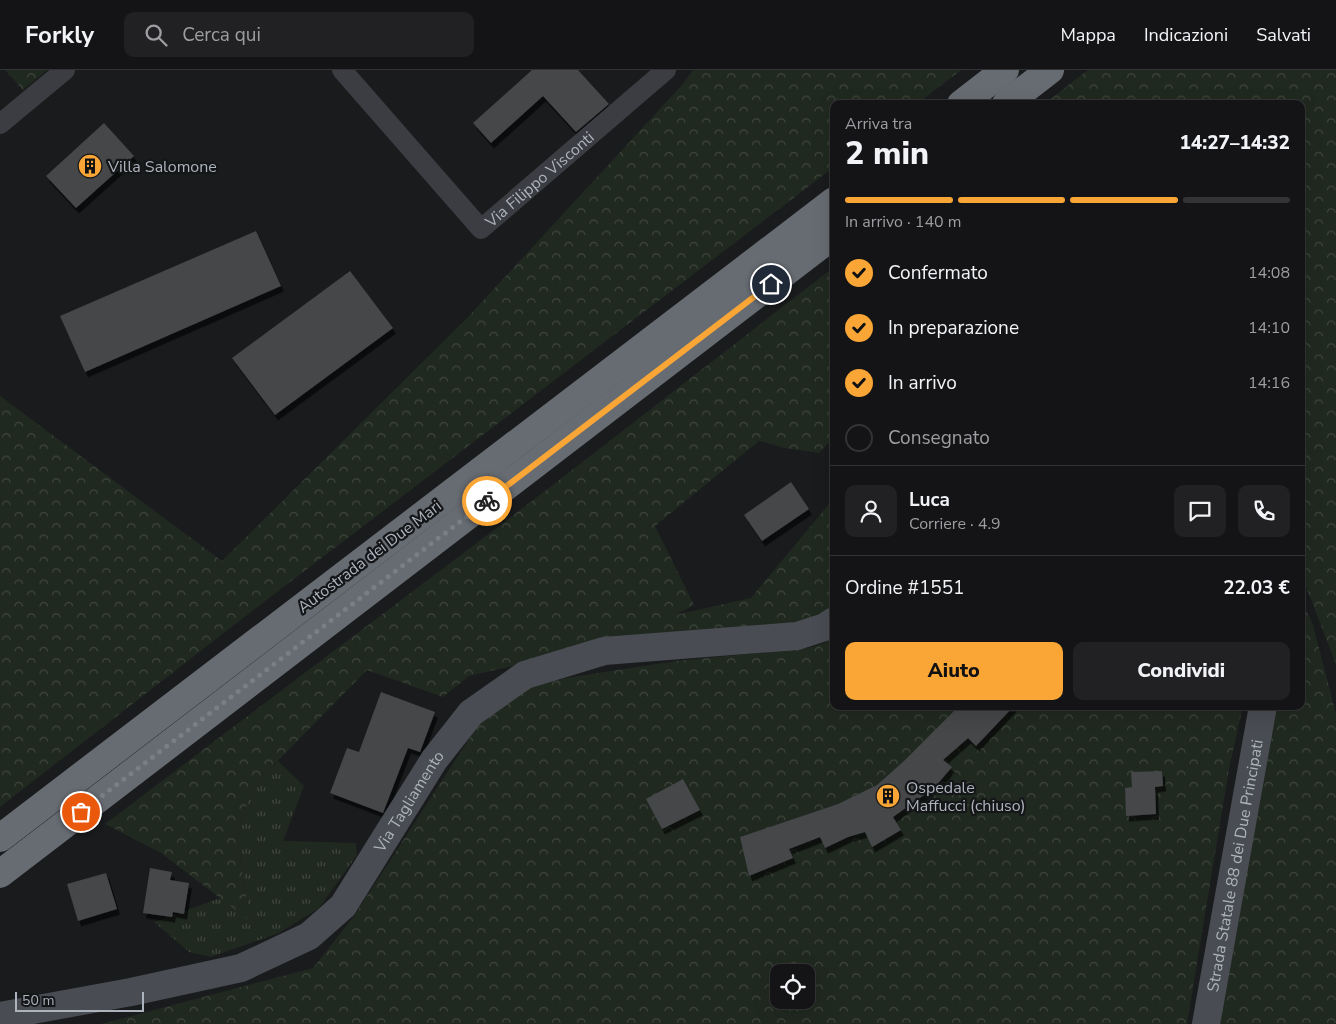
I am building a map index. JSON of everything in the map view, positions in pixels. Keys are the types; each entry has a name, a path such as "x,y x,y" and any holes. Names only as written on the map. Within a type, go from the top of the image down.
{"highway":[{"path":"966,100 1005,70"},
{"path":"1011,100 1050,70"},
{"name":"Autostrada dei Due Mari","path":"0,838 830,204"},
{"name":"Autostrada dei Due Mari","path":"0,874 830,239"}],"main road":[{"name":"Via Tagliamento","path":"0,1016 131,992 241,968 309,936 343,906 434,760 471,713 525,675 604,651 797,636 830,624"},
{"name":"Strada Statale 88 dei Due Principati","path":"1206,1024 1262,710"}],"street":[{"path":"0,124 66,70"},
{"name":"Via Filippo Visconti","path":"342,70 482,229 666,70"}],"green space":[{"path":"5,70 47,70 23,90"},
{"path":"693,70 961,70 922,100 830,100 830,170 256,608 0,807 0,396 222,561 468,317 682,85"},
{"path":"1088,70 1336,70 1336,664 1305,584 1305,100 1049,100"},
{"path":"830,270 830,441 819,453 785,448 759,441 655,526 694,605 675,615 751,598 830,503 830,607 805,622 621,641 469,676 443,697 367,670 253,786 237,835 250,921 161,853 105,824 536,498"},
{"path":"1305,608 1313,625 1336,714 1336,1024 1213,1024 1267,710 1305,710"},
{"path":"830,639 830,710 1242,710 1229,769 1187,1024 101,1024 313,968 354,916 480,722 524,689 566,678 676,661 807,648 825,643"},
{"path":"278,761 304,786 283,841 356,843 357,855 319,908 279,933 211,957 189,952 154,922 220,898 250,920 237,835 253,786"}],"building":[{"path":"532,70 578,70 609,104 576,132 543,96 491,143 473,123"},
{"name":"Villa Salomone","path":"104,123 134,156 76,208 46,176"},
{"path":"256,231 281,286 85,372 60,316"},
{"path":"350,271 393,328 275,415 232,358"},
{"path":"791,482 809,509 762,541 744,515"},
{"path":"381,692 435,712 420,752 408,748 383,813 330,793 347,748 359,752"},
{"name":"Ospedale Maffucci (chiuso)","path":"955,710 1010,710 976,746 968,738 943,760 952,767 934,788 893,817 901,830 872,847 865,832 848,837 825,848 820,837 789,849 793,858 749,876 740,837 838,804 877,785"},
{"path":"1162,771 1163,786 1155,787 1156,814 1126,816 1125,788 1132,787 1131,772"},
{"path":"683,779 700,810 662,829 646,799"},
{"path":"150,868 172,872 170,880 189,883 184,914 173,912 172,917 143,913"},
{"path":"106,873 117,909 78,921 67,884"}],"way so far":[{"path":"81,812 487,501"}],"place":[{"name":"Villa Salomone","path":"90,166"},
{"name":"Ospedale Maffucci (chiuso)","path":"888,796"}],"route":[{"path":"487,501 771,284"}]}
